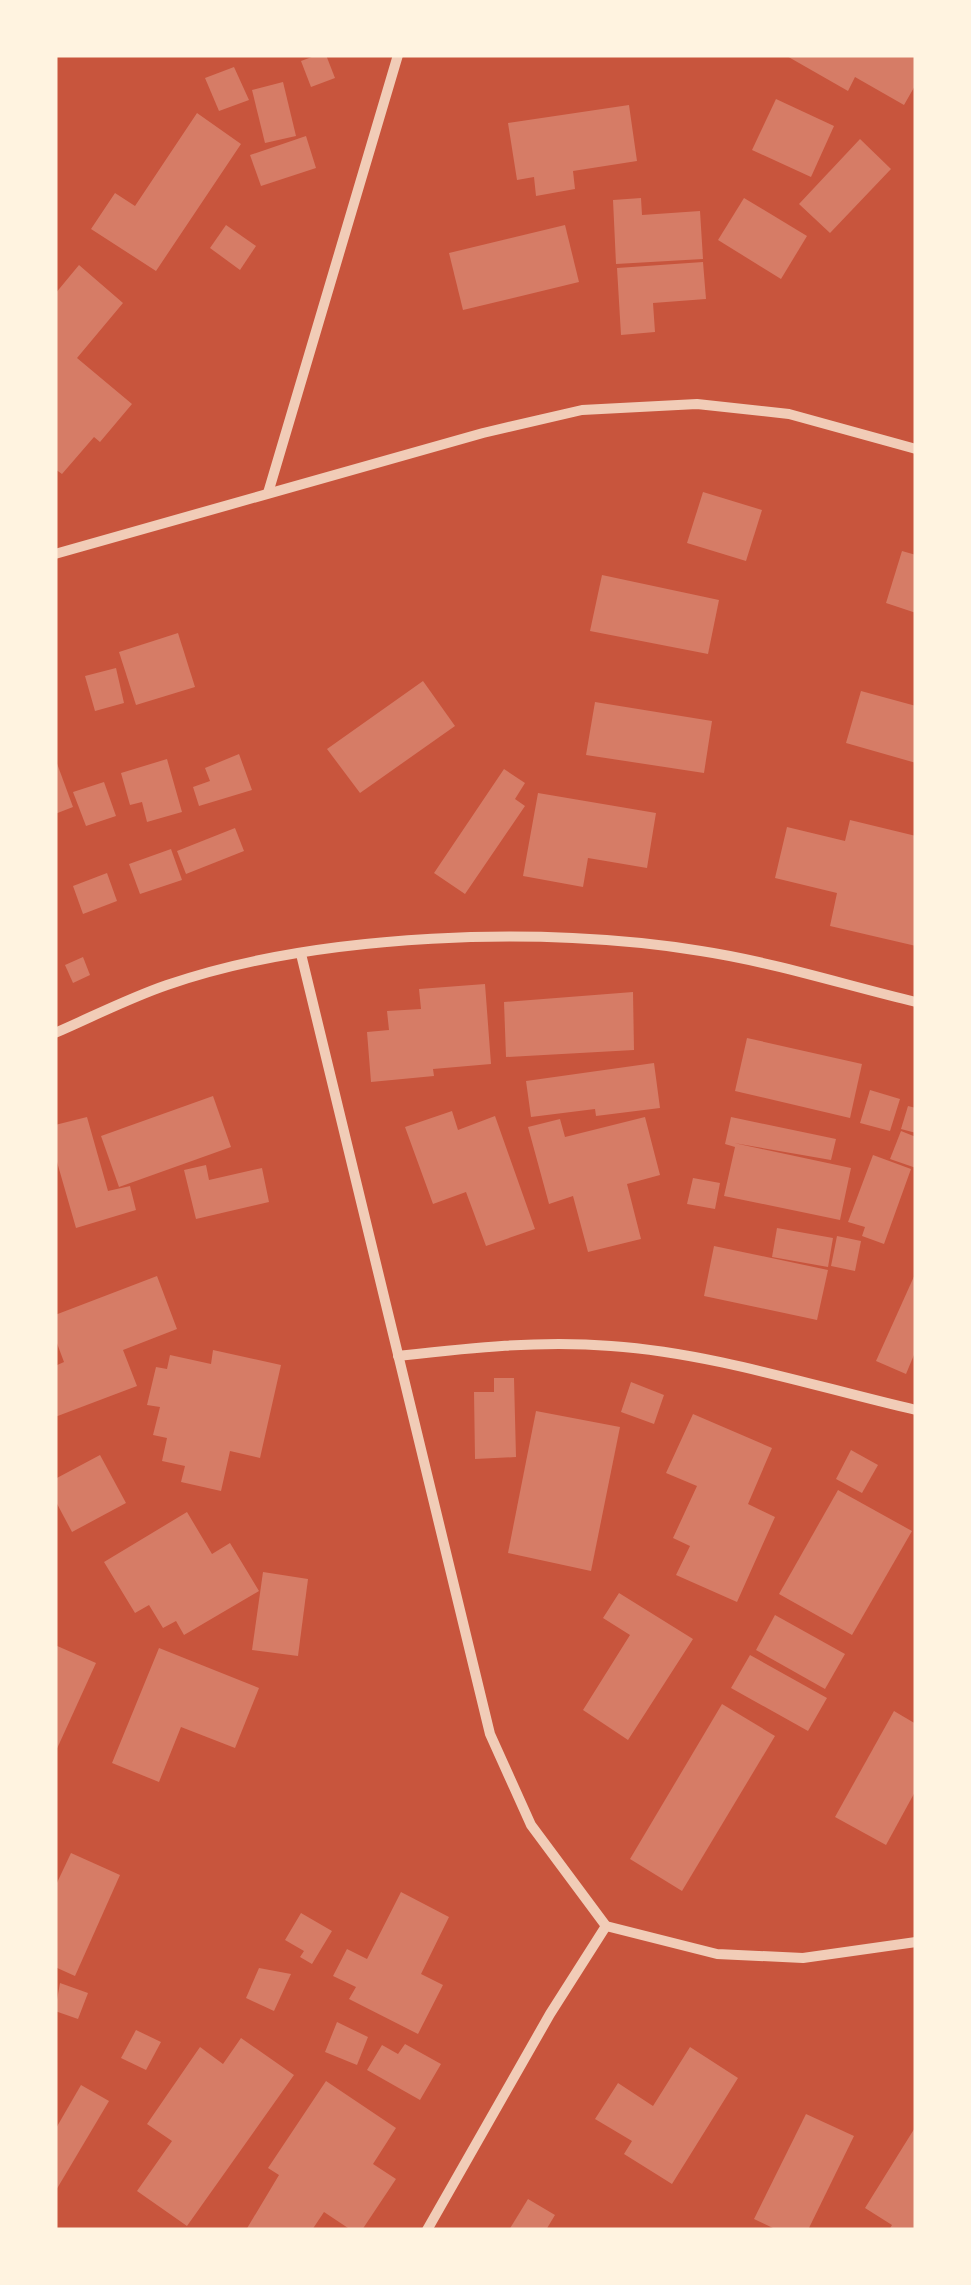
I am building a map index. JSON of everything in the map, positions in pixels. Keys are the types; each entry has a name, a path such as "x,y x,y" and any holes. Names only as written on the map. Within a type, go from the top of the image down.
{"street":[{"path":"268,493 398,55"},
{"path":"55,554 582,410 696,404 770,412 916,449"},
{"path":"55,1033 168,984 301,954 434,940 570,935 704,951 916,1002"},
{"path":"301,954 490,1734 531,1825 606,1926 717,1954 803,1958 916,1942"},
{"path":"398,1356 517,1343 611,1346 678,1354 916,1410"},
{"path":"427,2230 550,2014 606,1926"}],"building":[{"path":"326,55 335,78 311,87 301,61"},
{"path":"785,55 916,55 916,84 904,105 855,77 848,91"},
{"path":"234,67 249,100 219,111 205,78"},
{"path":"283,82 296,136 265,143 252,90"},
{"path":"776,99 834,126 811,177 752,150"},
{"path":"629,105 637,161 573,171 575,189 536,196 534,177 517,180 508,123"},
{"path":"197,113 241,144 156,271 91,229 115,193 135,206"},
{"path":"306,136 316,168 261,186 250,155"},
{"path":"860,139 891,169 830,233 799,204"},
{"path":"641,198 642,215 700,211 703,259 616,264 613,200"},
{"path":"744,198 807,236 781,279 718,240"},
{"path":"226,225 256,246 240,270 210,248"},
{"path":"565,225 579,282 463,310 449,253"},
{"path":"703,262 706,299 653,303 655,332 621,335 617,268"},
{"path":"79,265 123,303 77,358 132,404 100,442 94,437 62,474 55,469 55,294"},
{"path":"703,492 762,510 746,561 687,543"},
{"path":"902,551 916,555 916,613 886,603"},
{"path":"602,575 719,600 708,654 590,631"},
{"path":"178,633 195,687 136,705 119,652"},
{"path":"116,668 124,703 95,711 85,676"},
{"path":"423,681 455,726 360,793 327,749"},
{"path":"861,691 916,706 916,763 846,743"},
{"path":"595,702 712,721 704,773 586,755"},
{"path":"239,754 252,790 199,806 193,787 210,781 205,768"},
{"path":"55,758 73,807 55,814"},
{"path":"167,759 182,812 147,822 142,802 130,805 121,773"},
{"path":"504,769 525,783 515,799 525,806 465,894 434,873"},
{"path":"104,782 116,816 86,826 73,792"},
{"path":"538,793 656,813 647,868 588,858 583,887 523,876"},
{"path":"850,820 916,836 916,946 830,926 837,893 775,878 787,827 845,841"},
{"path":"235,828 244,851 186,874 177,851"},
{"path":"171,849 182,880 140,894 129,864"},
{"path":"107,873 117,901 83,914 73,886"},
{"path":"83,957 90,975 73,983 65,965"},
{"path":"485,984 491,1064 433,1069 434,1076 371,1082 367,1032 389,1030 387,1011 421,1009 419,989"},
{"path":"633,992 634,1050 506,1057 504,1002"},
{"path":"747,1038 862,1064 850,1118 735,1091"},
{"path":"654,1063 660,1108 596,1116 595,1109 531,1117 526,1081"},
{"path":"870,1090 900,1099 890,1131 860,1123"},
{"path":"213,1096 231,1147 119,1187 101,1136"},
{"path":"908,1106 916,1108 916,1133 901,1129"},
{"path":"452,1111 458,1130 495,1116 535,1229 486,1246 466,1192 433,1204 405,1127"},
{"path":"87,1117 108,1191 130,1186 136,1210 76,1228 55,1155 55,1125"},
{"path":"645,1117 660,1175 627,1184 641,1239 588,1252 573,1196 549,1204 528,1127 560,1119 565,1137"},
{"path":"731,1117 836,1139 831,1160 734,1143 851,1168 840,1220 724,1196 735,1147 725,1144"},
{"path":"901,1131 916,1137 916,1168 890,1159"},
{"path":"873,1155 911,1169 884,1244 862,1236 865,1227 848,1222"},
{"path":"206,1165 209,1180 262,1168 269,1202 196,1219 184,1170"},
{"path":"693,1178 720,1183 715,1209 687,1204"},
{"path":"777,1228 833,1238 828,1267 772,1257"},
{"path":"837,1236 861,1241 855,1271 831,1266"},
{"path":"714,1246 828,1270 817,1320 704,1296"},
{"path":"916,1272 916,1350 906,1374 876,1361"},
{"path":"157,1276 177,1329 123,1350 137,1386 55,1417 55,1366 64,1362 55,1338 55,1315"},
{"path":"213,1350 281,1365 260,1458 230,1451 221,1491 181,1482 185,1466 162,1461 167,1438 153,1435 160,1407 147,1405 156,1367 167,1369 170,1355 211,1364"},
{"path":"494,1378 514,1378 516,1457 475,1459 474,1392 494,1392"},
{"path":"631,1382 664,1395 654,1424 621,1412"},
{"path":"536,1411 620,1427 591,1571 508,1553"},
{"path":"693,1414 772,1448 748,1504 775,1517 737,1602 676,1575 690,1546 673,1538 697,1486 666,1473"},
{"path":"851,1450 878,1465 862,1493 836,1479"},
{"path":"100,1455 126,1503 72,1532 55,1500 55,1479"},
{"path":"838,1490 912,1531 852,1635 779,1594"},
{"path":"187,1512 212,1554 230,1543 259,1591 184,1635 176,1621 163,1628 149,1605 135,1613 104,1562"},
{"path":"263,1572 308,1579 298,1656 252,1650"},
{"path":"619,1593 693,1639 628,1740 583,1710 630,1635 603,1618"},
{"path":"775,1615 845,1654 825,1689 756,1650"},
{"path":"55,1645 96,1663 55,1753"},
{"path":"159,1648 259,1688 235,1748 181,1727 159,1782 112,1763"},
{"path":"750,1655 827,1698 808,1731 731,1688"},
{"path":"722,1704 775,1736 682,1891 630,1859"},
{"path":"894,1711 916,1724 916,1790 886,1845 835,1817"},
{"path":"71,1853 120,1875 75,1976 55,1967 55,1887"},
{"path":"401,1892 449,1917 421,1974 443,1985 418,2034 349,1999 356,1987 333,1976 347,1949 367,1959"},
{"path":"301,1913 332,1931 312,1964 300,1957 304,1951 285,1940"},
{"path":"259,1968 291,1974 274,2011 246,1998"},
{"path":"60,1983 88,1993 78,2019 55,2011"},
{"path":"337,2022 368,2037 357,2065 325,2052"},
{"path":"136,2030 161,2042 146,2070 121,2058"},
{"path":"241,2038 294,2075 187,2226 137,2191 172,2141 147,2124 200,2047 223,2064"},
{"path":"405,2044 441,2064 420,2100 367,2070 382,2045 398,2054"},
{"path":"690,2047 738,2078 672,2184 624,2154 632,2141 595,2119 618,2083 653,2106"},
{"path":"326,2081 396,2128 373,2164 396,2179 362,2230 351,2230 324,2212 312,2230 246,2230 279,2175 268,2168"},
{"path":"81,2085 109,2101 55,2192 55,2130"},
{"path":"806,2114 854,2136 808,2230 777,2230 754,2219"},
{"path":"916,2126 916,2230 889,2230 892,2225 865,2208"},
{"path":"528,2199 555,2215 546,2230 509,2230"}]}
